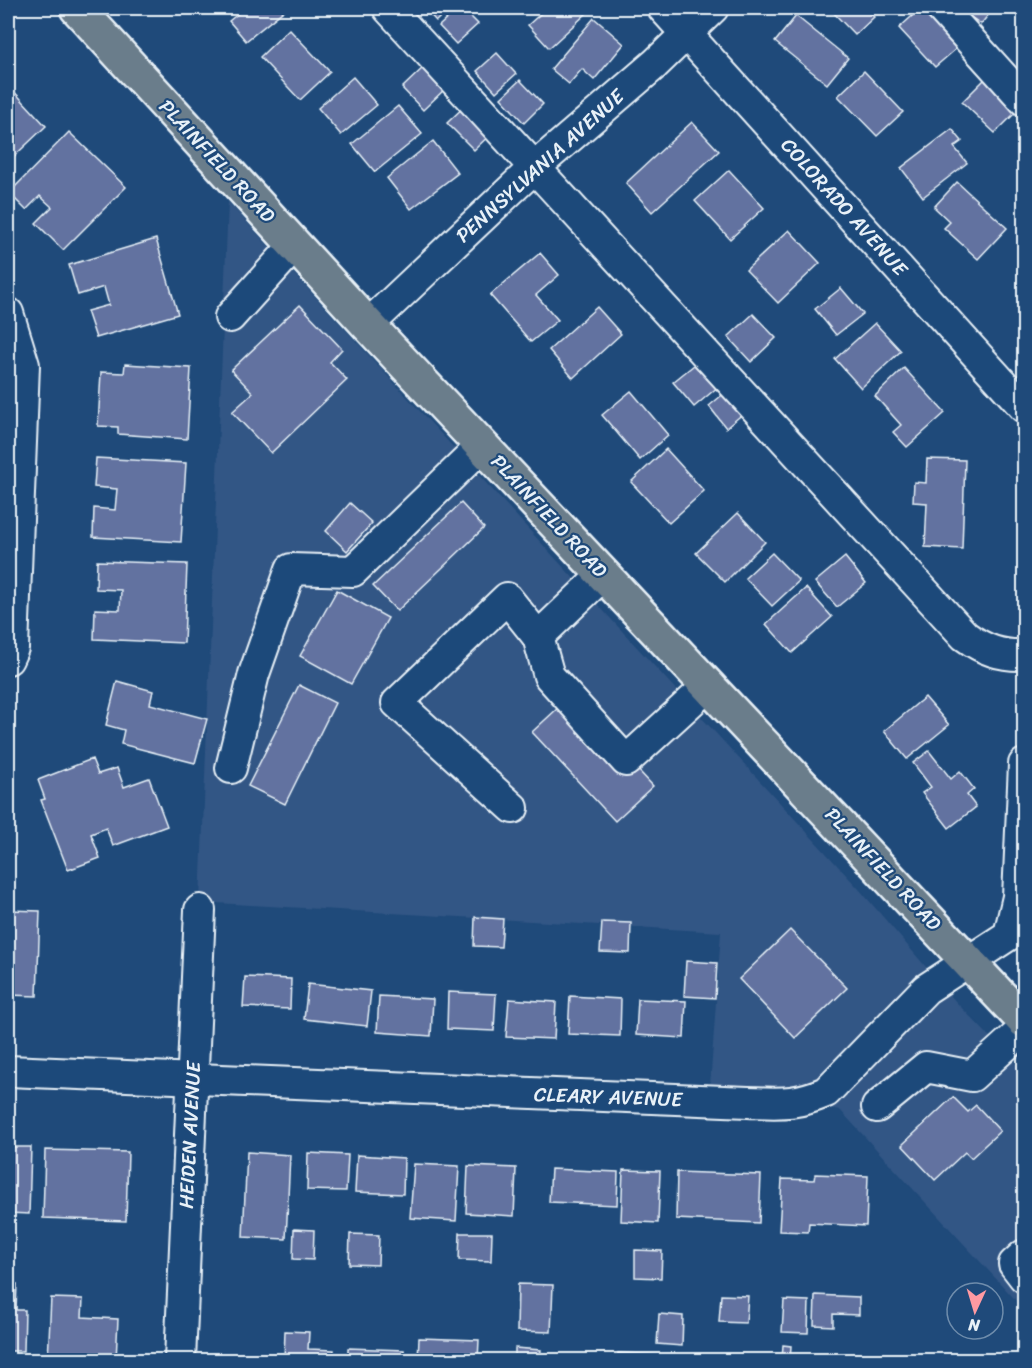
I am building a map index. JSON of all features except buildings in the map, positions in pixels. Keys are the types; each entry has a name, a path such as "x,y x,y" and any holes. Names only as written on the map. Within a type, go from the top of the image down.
{"main road":[{"name":"PLAINFIELD ROAD","path":"76,8 368,325 1024,1022"}],"street":[{"path":"388,8 965,636 983,648 1007,656 1024,655"},
{"name":"COLORADO AVENUE","path":"663,8 1024,407"},
{"name":"PENNSYLVANIA AVENUE","path":"368,325 534,168 655,64 713,8"},
{"path":"941,8 1024,100"},
{"path":"230,317 295,245"},
{"path":"8,313 24,365 13,648 8,659"},
{"path":"231,768 254,674 291,569 353,571 482,446"},
{"path":"538,637 604,574"},
{"path":"513,808 398,703 507,598 538,637 549,676 626,761 709,685"},
{"name":"CLEARY AVENUE","path":"8,1071 760,1103 804,1101 826,1092 926,989 1009,935 1018,897 1024,764"},
{"name":"HEIDEN AVENUE","path":"180,1360 200,910"},
{"path":"877,1107 926,1067 972,1076 1024,1029"},
{"path":"1024,1255 1014,1264 1024,1277"}],"shaded area":[{"path":"228,202 859,889 956,1002 1024,1072 1024,1309 1005,1288 1005,1281 998,1281 840,1110 710,1087 721,932 200,902"}]}
